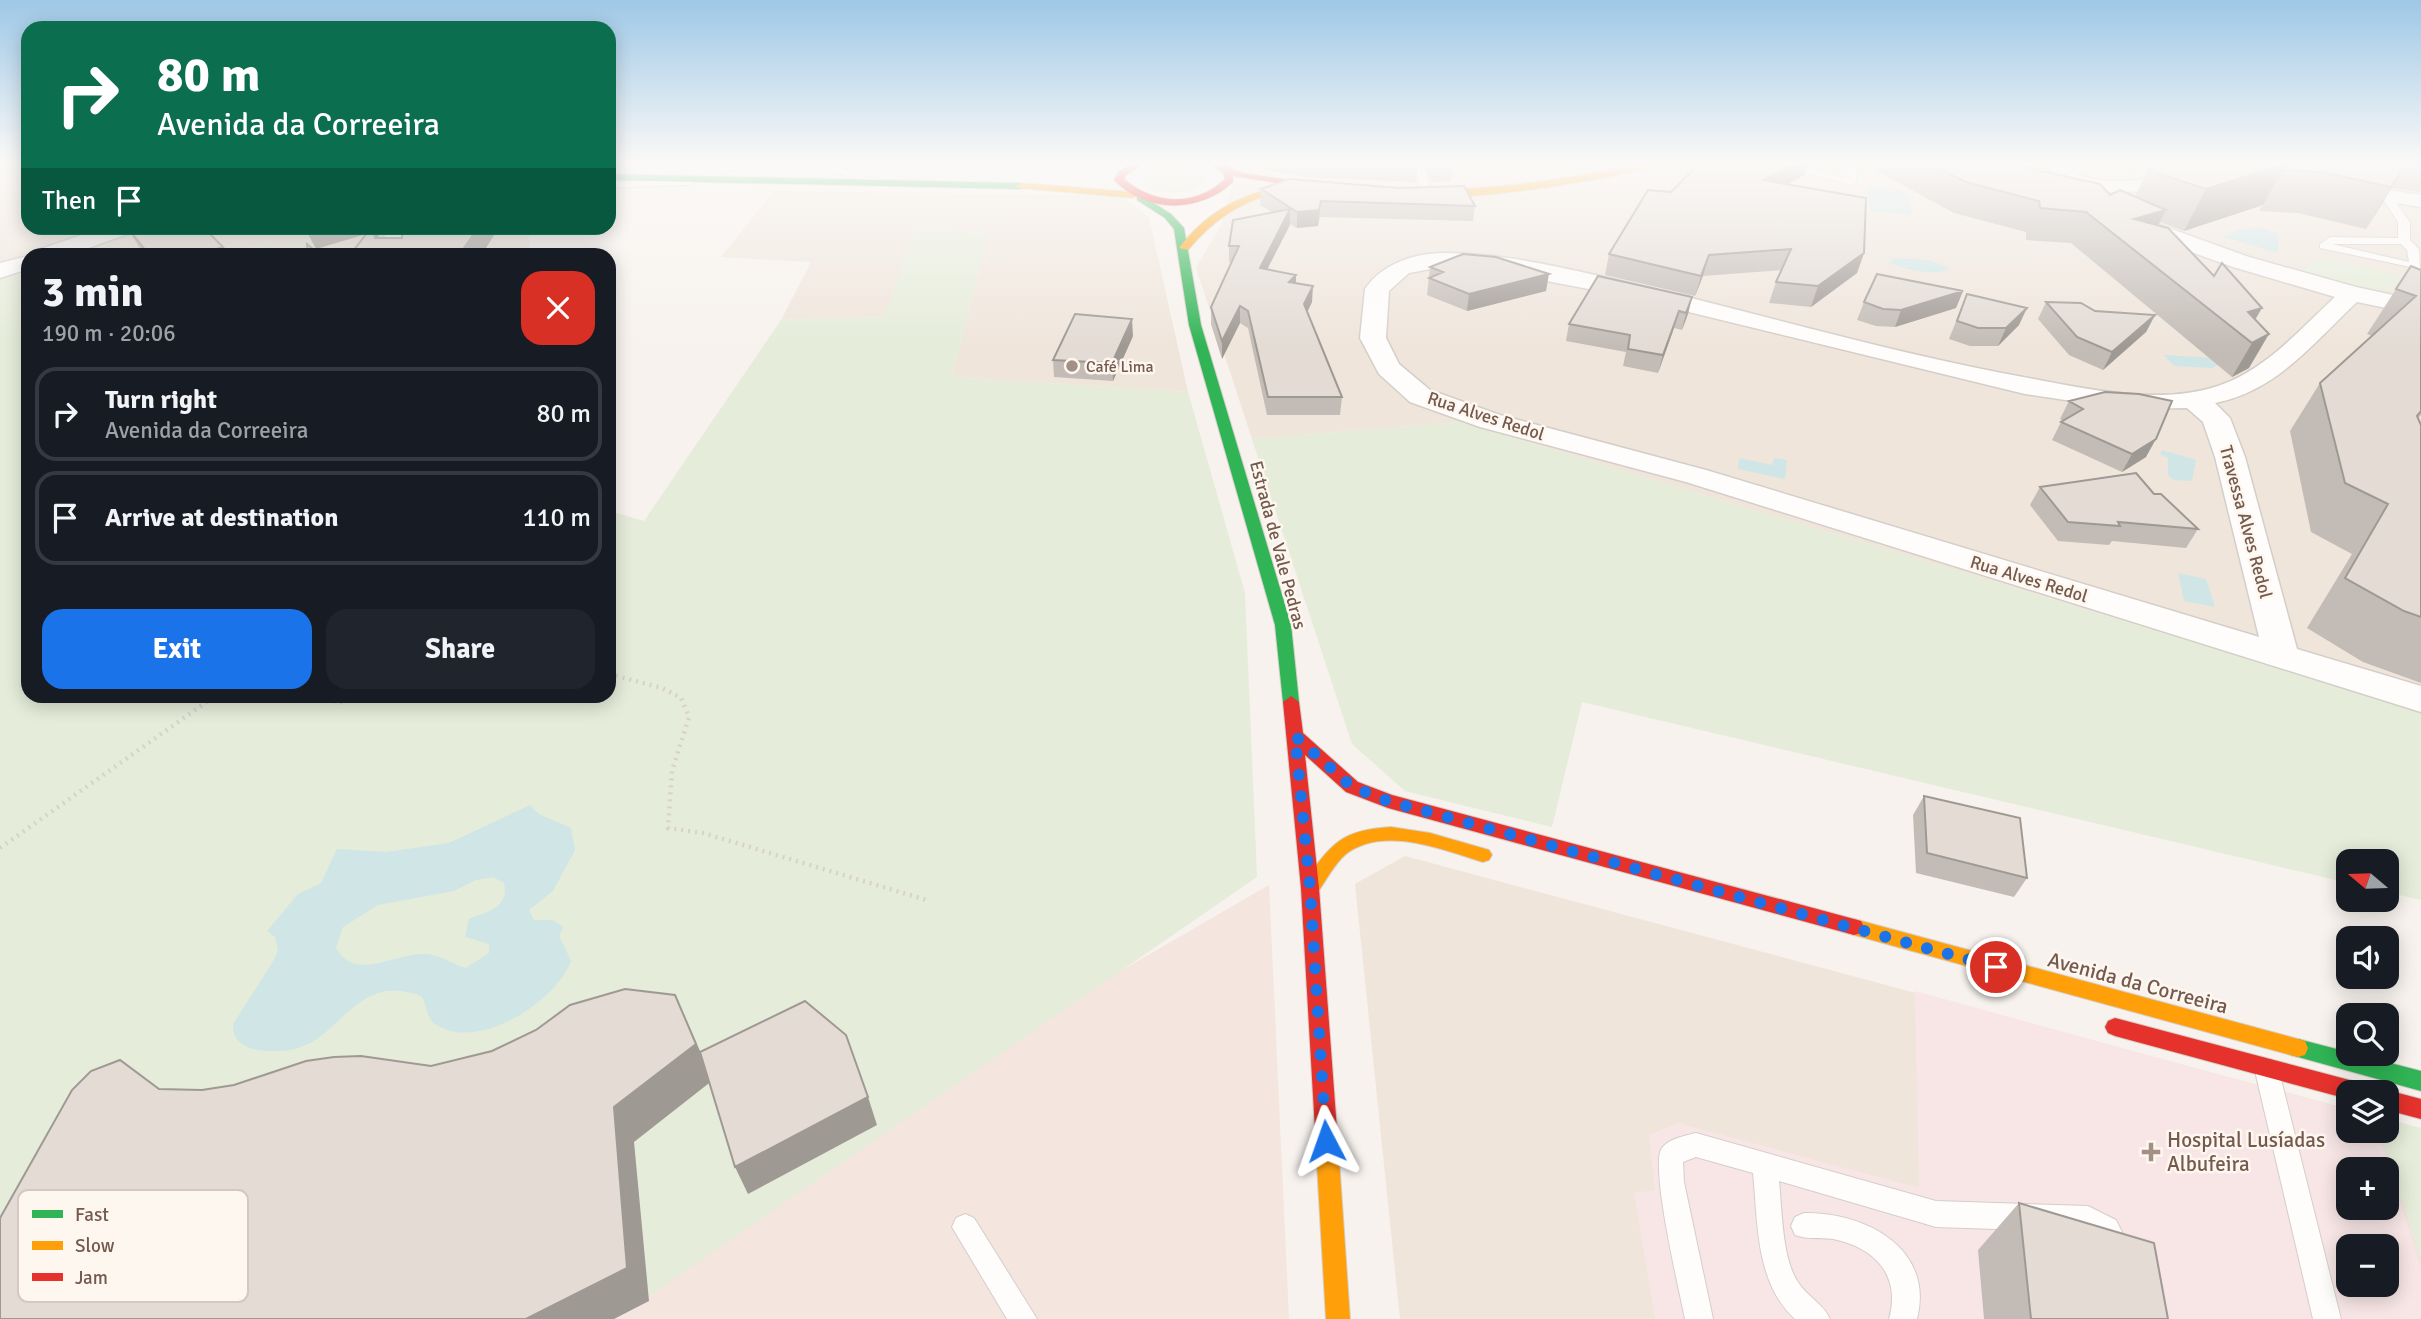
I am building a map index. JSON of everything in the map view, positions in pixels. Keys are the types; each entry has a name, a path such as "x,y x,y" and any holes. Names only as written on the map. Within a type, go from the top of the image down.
{"main road":[{"name":"Estrada de Vale Pedras","path":"1175,224 1179,228 1184,248 1195,325 1283,625 1310,888 1338,1319"},
{"name":"Estrada de Vale Pedras","path":"1184,248 1188,229 1192,224"},
{"path":"1184,248 1207,224"},
{"name":"Avenida da Correeira","path":"1295,736 1352,787 1388,801 2421,1081"},
{"path":"1310,888 1343,847 1372,835 1434,841 1501,860"},
{"path":"2105,1024 2336,1086"},
{"path":"2399,1103 2421,1109"}],"street":[{"path":"2134,224 2202,249 2352,294 2421,308"},
{"path":"72,248 105,235"},
{"name":"Rua Alves Redol","path":"2352,294 2255,381 2225,394 2194,400 2156,401 2107,397 1995,380 1615,287 1488,263 1441,260 1401,268 1377,289 1373,338 1388,368 1420,396 1490,421 1696,476 2421,699"},
{"path":"0,271 21,264"},
{"name":"Travessa Alves Redol","path":"2194,400 2216,418 2230,457 2281,655"}],"lane":[{"path":"2404,224 2404,241 2413,249 2416,267 2325,246 2330,240 2404,241"},
{"path":"2266,1068 2327,1319"},
{"path":"1699,1319 1671,1182 1670,1157 1681,1148 1696,1144 1936,1214 2088,1219 2101,1223 2112,1235 2127,1271"},
{"path":"1764,1164 1779,1266 1785,1287 1794,1301 1816,1319"},
{"path":"1804,1226 1832,1226 1878,1245 1899,1266 1908,1286 1909,1305 1903,1319"},
{"path":"965,1227 1023,1319"}],"path":[{"path":"616,676 662,688 681,698 689,717 674,753 667,785 668,828 703,833 930,901"},
{"path":"0,848 74,797 131,751 204,703"}],"shaded area":[{"path":"0,224 21,224 21,235 529,235 529,248 21,248 21,281 15,272 0,279"},
{"path":"748,224 1150,224 1188,392 952,377 988,234 916,227 885,317 781,320 811,262 721,257"},
{"path":"1222,224 2421,224 2421,710 1460,422 1252,439 1196,268"},
{"path":"2261,228 2278,234 2278,253 2223,237 2240,229"},
{"path":"1895,258 1928,260 1950,268 1937,272 1911,270 1889,262"},
{"path":"2164,355 2215,358 2225,362 2212,368 2174,366"},
{"path":"2162,450 2196,460 2192,481 2174,480 2168,475 2168,458 2160,454"},
{"path":"1739,458 1772,465 1774,458 1787,460 1785,479 1738,469"},
{"path":"2178,573 2206,579 2215,607 2184,601"},
{"path":"530,805 539,814 571,828 575,850 553,891 529,910 534,920 553,920 563,927 559,936 571,961 563,977 549,992 513,1019 493,1028 472,1032 452,1031 435,1024 421,996 394,990 383,991 364,1000 320,1037 294,1049 259,1050 239,1041 235,1036 233,1024 278,950 275,937 267,931 298,894 321,883 337,849 386,852 449,843","holes":["493,877 504,883 504,898 500,903 490,911 469,919 465,937 489,944 489,953 466,968 426,954 365,965 344,958 336,948 343,927 378,905 454,891 476,880"]},
{"path":"1405,856 2336,1106 2336,1143 2384,1143 2389,1157 2336,1157 2336,1220 2399,1220 2399,1189 2421,1256 2421,1319 1400,1319 1355,884"},
{"path":"1269,885 1289,1319 520,1319"},
{"name":"Hospital Lusíadas Albufeira","path":"1915,991 2336,1107 2336,1143 2382,1143 2386,1157 2336,1157 2336,1220 2399,1220 2399,1198 2421,1269 2421,1319 1655,1319 1634,1192 1655,1191 1649,1135 1678,1123 1919,1188"}],"green space":[{"path":"916,227 988,234 952,377 1188,392 1245,593 1257,877 616,1319 0,1319 0,279 15,272 21,280 21,703 616,703 616,513 644,521 781,320 884,317"},
{"path":"315,240 316,248 274,248"},
{"path":"261,244 267,248 246,248"},
{"path":"2323,257 2421,280 2421,294 2393,288 2375,290 2300,271"},
{"path":"1460,422 2421,710 2421,900 2399,895 2399,849 2336,849 2336,880 1582,702 1552,827 1405,791 1352,744 1252,439"},
{"path":"2399,1122 2421,1128 2421,1256 2399,1189 2399,1157 2389,1157 2384,1143 2399,1143"}],"building":[{"path":"1232,224 1283,224 1260,268 1296,275 1289,282 1313,286 1304,304 1342,397 1268,397 1248,311 1240,306 1222,341 1211,307 1239,246 1229,246"},
{"path":"1628,224 1865,224 1864,253 1818,286 1776,282 1791,249 1709,255 1701,276 1609,254"},
{"path":"2101,224 2151,224 2168,228 2214,276 2222,263 2262,308 2248,312 2269,334 2252,343"},
{"path":"133,235 211,235 223,247 220,248 144,248"},
{"path":"366,235 375,235 375,238 402,238 402,235 473,235 464,248 355,248"},
{"path":"1463,254 1496,257 1549,274 1469,294 1429,278 1443,272 1430,267"},
{"path":"2411,266 2421,270 2421,411 2417,416 2421,425 2421,617 2404,611 2345,578 2388,504 2345,483 2320,383 2416,296 2396,289"},
{"path":"1877,274 1963,291 1901,310 1883,309 1864,302"},
{"path":"1598,276 1692,297 1686,313 1679,311 1663,355 1628,349 1630,335 1569,324"},
{"path":"1967,294 2027,308 2006,328 1978,328 1957,321"},
{"path":"2046,302 2081,303 2095,311 2155,315 2112,352 2077,337"},
{"path":"1075,314 1132,319 1112,363 1053,360"},
{"path":"2105,392 2139,394 2172,401 2156,439 2132,454 2061,422 2083,409 2069,401"},
{"path":"2136,473 2154,494 2161,494 2198,529 2118,522 2120,526 2068,522 2040,487"},
{"path":"1924,796 2020,818 2027,878 1927,853"},
{"path":"625,989 675,995 696,1044 614,1107 627,1268 526,1319 0,1319 0,1218 72,1090 91,1071 120,1060 159,1089 202,1090 234,1085 306,1061 334,1057 361,1056 431,1066 492,1051 536,1030 570,1005"},
{"path":"805,1001 846,1035 868,1097 735,1167 700,1052"},
{"path":"2019,1203 2154,1243 2168,1319 2031,1319"}],"traffic: fast":[{"path":"1175,224 1179,228 1195,325 1283,625 1291,702"},
{"path":"2298,1048 2421,1081"}],"traffic: slow":[{"path":"1184,248 1207,224"},
{"path":"1310,888 1340,849 1355,840 1373,835 1411,836 1483,855"},
{"path":"1854,927 2298,1048"},
{"path":"1326,1130 1338,1319"}],"traffic: jam":[{"path":"1291,702 1310,888 1326,1130"},
{"path":"1295,736 1352,787 1388,801 1854,927"},
{"path":"2115,1027 2336,1086"},
{"path":"2399,1103 2421,1109"}],"place":[{"name":"Café Lima","path":"1072,366"},
{"name":"Hospital Lusíadas Albufeira","path":"2151,1152"}],"route":[{"path":"1326,1141 1310,888 1295,736 1352,787 1388,801 1996,967"}]}
